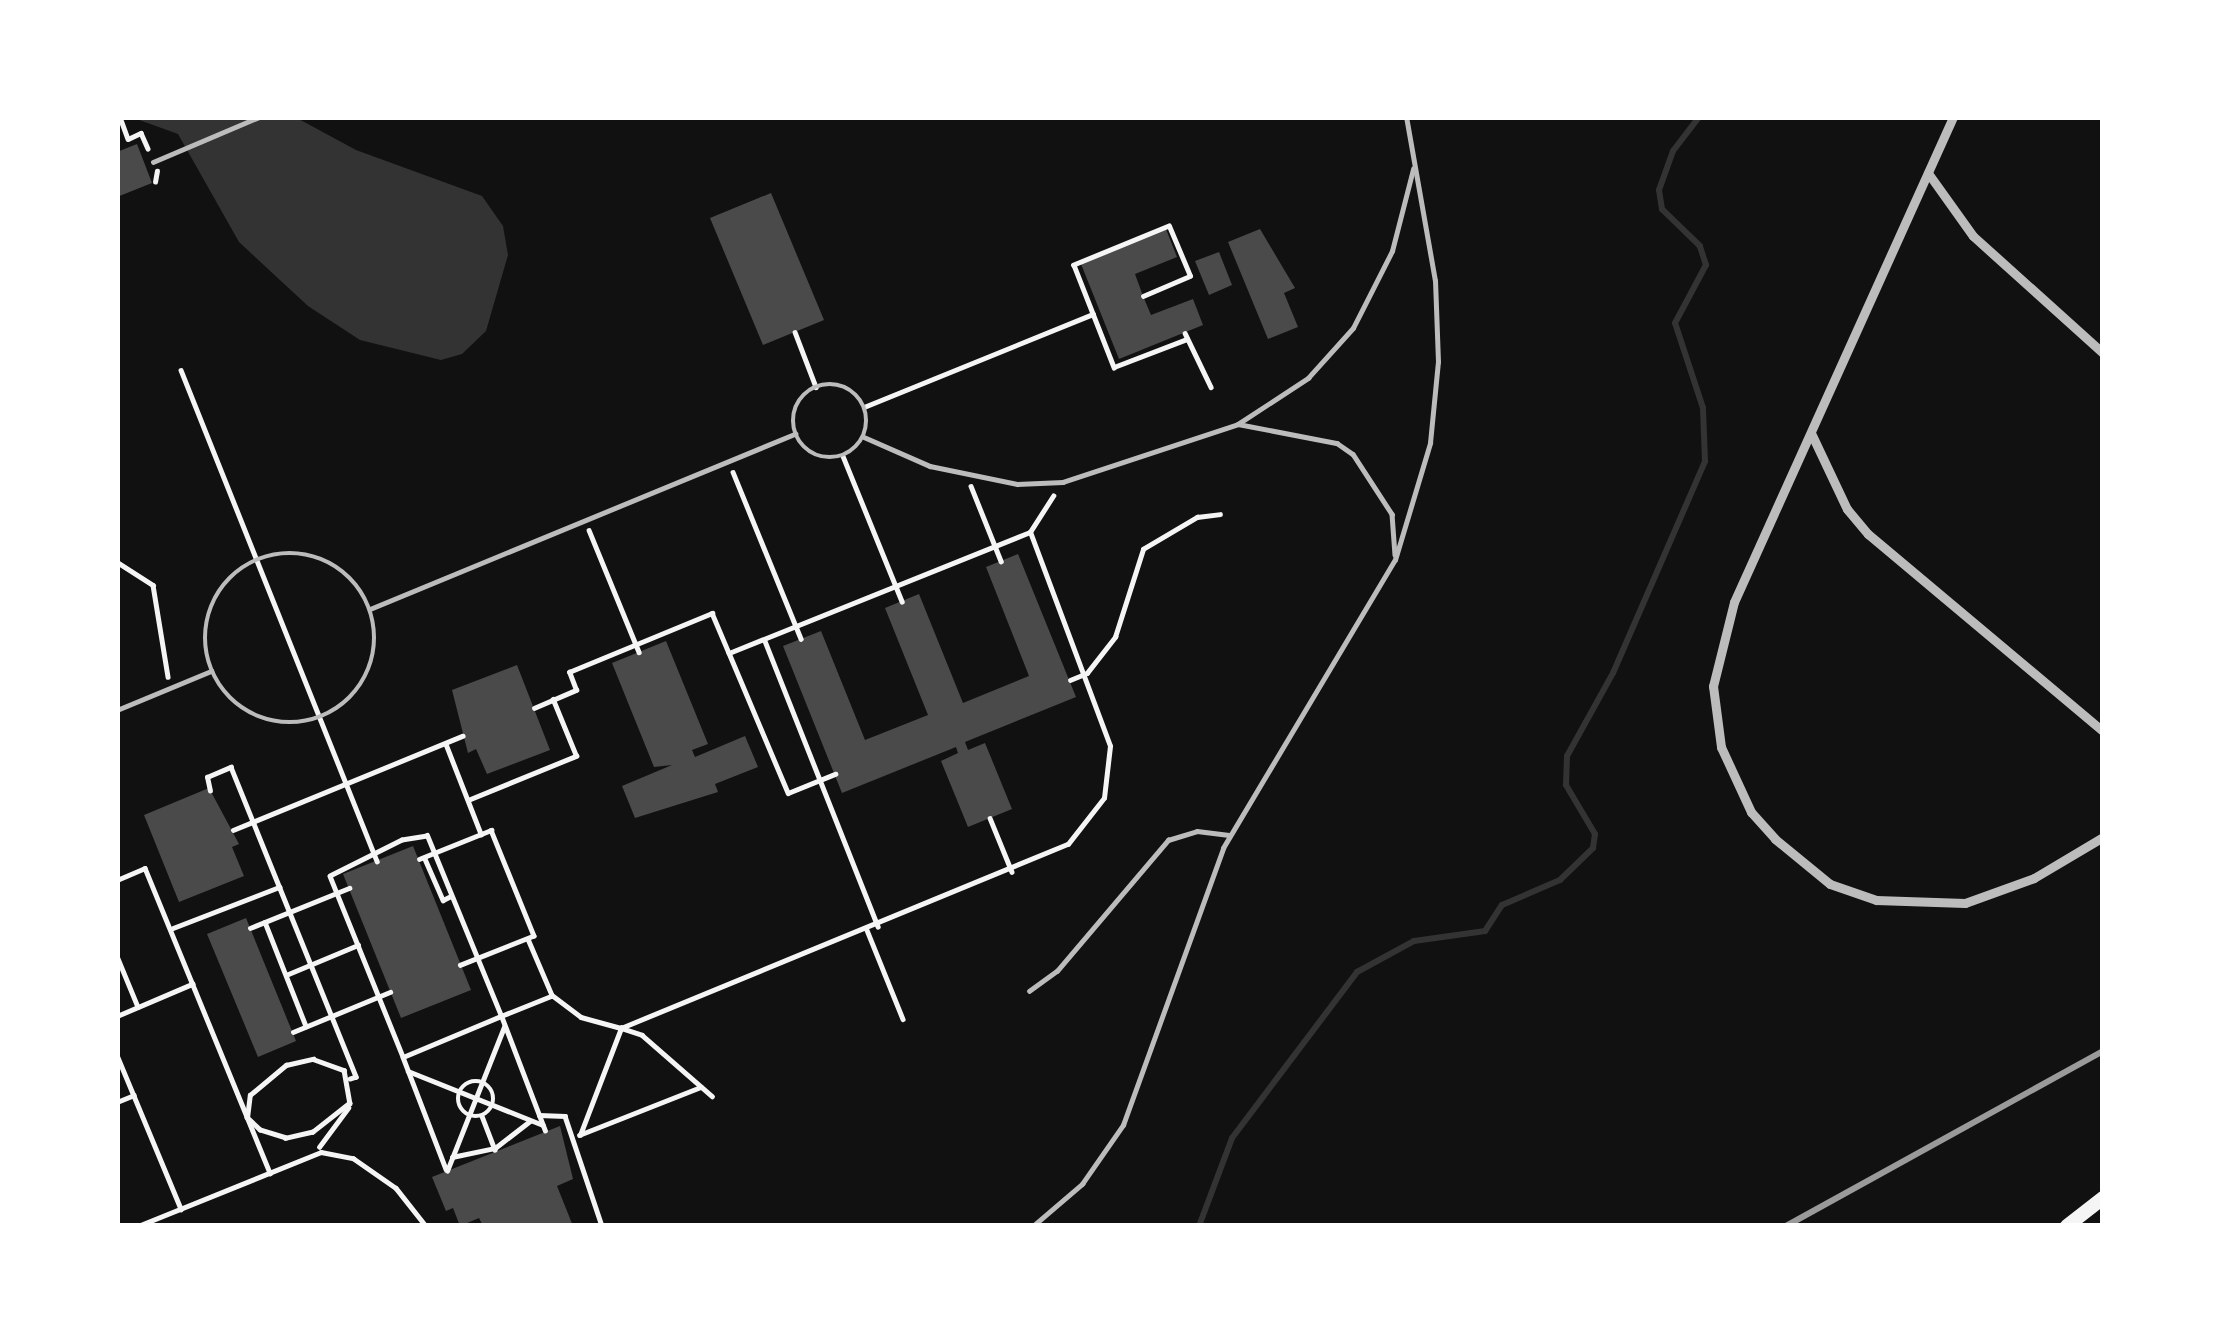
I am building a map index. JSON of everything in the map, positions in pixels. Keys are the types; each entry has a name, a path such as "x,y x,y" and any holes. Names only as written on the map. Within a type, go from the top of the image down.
{"main road":[{"path":"2067,1226 2103,1198"}],"street":[{"path":"1953,117 1734,602 1714,704 1720,747 1751,812 1830,884 1893,902 1965,903 2034,878 2103,836"},
{"path":"1928,173 1973,236 2103,353"},
{"path":"1811,433 1847,509 1868,533 2103,731"}],"lane":[{"path":"153,162 260,117"},
{"path":"1033,1226 1082,1184 1123,1125 1229,835 1395,560 1430,443 1438,362 1435,281 1406,117"},
{"path":"864,437 966,475 1063,482 1238,424 1308,378 1353,328 1393,251 1414,163"},
{"path":"816,387 844,387 864,407 864,437 843,456 811,453 795,434 795,410 816,387"},
{"path":"1238,424 1337,443 1353,454 1393,514 1395,560"},
{"path":"370,609 795,434"},
{"path":"303,554 325,560 360,589 370,609 368,674 321,718 257,717 212,671 208,615 226,581 258,560 303,554"},
{"path":"117,710 212,671"},
{"path":"1029,991 1058,970 1168,840 1197,831 1229,835"}],"path":[{"path":"120,117 128,139 141,133 153,162"},
{"path":"1143,296 1190,276 1169,226 1074,265 1102,326 1114,367 1186,336 1210,387"},
{"path":"864,407 1093,314"},
{"path":"795,332 816,387"},
{"path":"181,370 377,860"},
{"path":"843,456 902,602"},
{"path":"729,461 801,639"},
{"path":"966,475 1001,561"},
{"path":"729,653 1030,532 1063,482"},
{"path":"1070,680 1087,673 1129,606 1143,549 1197,517 1220,514"},
{"path":"585,520 639,652"},
{"path":"577,1136 621,1028 1012,872 1068,844 1103,798 1110,746 1087,673 1030,532"},
{"path":"117,562 153,585 158,652 172,688"},
{"path":"533,708 576,690 569,672 712,614 788,794 835,774"},
{"path":"764,639 878,926"},
{"path":"468,800 576,756 553,700"},
{"path":"232,830 462,736"},
{"path":"446,742 481,834"},
{"path":"138,1226 320,1150 350,1102 350,1079 332,1016 231,767 208,777 210,791"},
{"path":"990,818 1012,872"},
{"path":"451,896 442,900 421,858 490,830 534,936 461,965"},
{"path":"408,1071 476,1099 531,1120 544,1128 500,1016 427,836 374,852 331,876 447,1171 452,1157 476,1099 504,1027"},
{"path":"117,880 146,868 270,1173"},
{"path":"170,929 279,886"},
{"path":"250,928 349,888"},
{"path":"265,922 306,1026"},
{"path":"867,930 903,1019"},
{"path":"528,939 552,995 581,1017 642,1035 712,1096"},
{"path":"286,975 358,946"},
{"path":"117,956 137,1007"},
{"path":"117,1016 192,984"},
{"path":"292,1032 391,992"},
{"path":"403,1057 552,995"},
{"path":"117,1055 181,1209"},
{"path":"248,1118 250,1095 286,1065 335,1064 350,1079"},
{"path":"460,1092 482,1082"},
{"path":"482,1082 494,1105"},
{"path":"577,1136 701,1087"},
{"path":"460,1092 469,1116"},
{"path":"117,1102 134,1095"},
{"path":"248,1118 269,1135 313,1132 350,1102"},
{"path":"469,1116 482,1116 494,1105"},
{"path":"539,1115 566,1116 577,1136 602,1226"},
{"path":"482,1116 495,1149"},
{"path":"452,1157 495,1149 523,1134 531,1120"},
{"path":"313,1132 320,1150"},
{"path":"320,1150 353,1158 397,1188 426,1226"}],"shaded area":[{"path":"131,117 295,117 356,150 482,196 503,226 508,255 486,331 462,354 441,360 360,340 308,306 239,242 178,134"}],"building":[{"path":"137,144 152,183 117,197 117,152"},
{"path":"771,193 824,320 763,345 710,218"},
{"path":"1166,229 1177,257 1135,274 1143,296 1151,315 1193,299 1203,325 1119,359 1081,264"},
{"path":"1260,229 1295,288 1284,293 1298,327 1268,339 1228,242"},
{"path":"1219,252 1232,285 1209,295 1195,261"},
{"path":"1018,554 1076,697 965,742 968,750 985,743 1012,809 968,827 941,761 958,753 956,747 842,793 783,646 821,631 865,740 928,715 885,608 919,594 963,703 1029,676 986,567"},
{"path":"666,641 708,744 692,750 695,757 745,736 758,767 715,784 718,792 635,818 622,786 672,765 654,767 612,663"},
{"path":"517,665 550,750 487,774 476,749 468,753 452,690"},
{"path":"209,788 239,844 232,847 244,876 179,902 144,815"},
{"path":"413,846 471,990 401,1018 343,874"},
{"path":"246,918 296,1041 258,1057 207,934"},
{"path":"560,1126 573,1179 557,1186 573,1226 483,1226 479,1218 460,1226 453,1208 446,1211 432,1177"}],"waterway":[{"path":"1199,1226 1232,1138 1357,972 1414,941 1485,931 1502,905 1560,880 1593,848 1595,834 1566,785 1567,756 1613,673 1705,461 1703,408 1675,323 1706,265 1700,246 1662,209 1659,190 1673,151 1699,117"}],"railway":[{"path":"1786,1226 2103,1051"}]}
